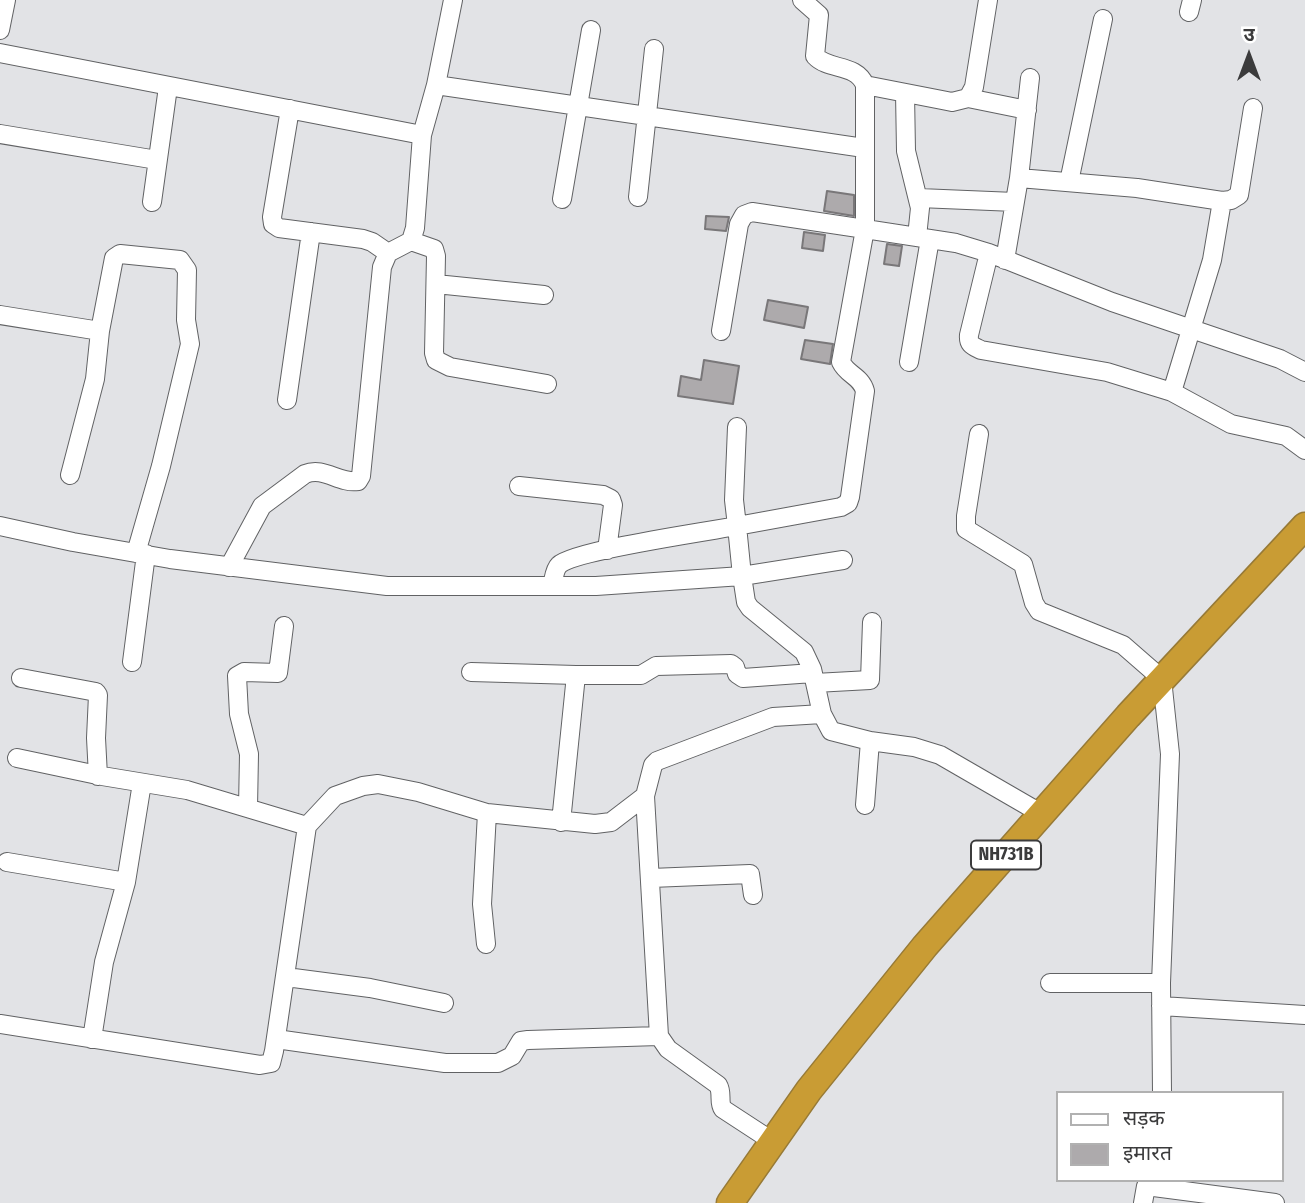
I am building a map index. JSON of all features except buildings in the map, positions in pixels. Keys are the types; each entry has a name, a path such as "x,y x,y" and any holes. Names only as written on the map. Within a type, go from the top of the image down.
{"highway":[{"name":"NH731B","path":"730,1203 832,1060 890,989 1042,814 1264,579 1305,526"},
{"name":"NH731B","path":"1264,579 1305,545"},
{"name":"NH731B","path":"746,1203 800,1123 882,1018 1163,688"}],"street":[{"path":"0,30 6,0"},
{"path":"411,241 415,228 422,135 436,85 453,0"},
{"path":"552,586 555,571 560,564 607,550 841,507 848,503 865,391 863,384 844,370 841,362 865,229 865,85 862,77 855,72 820,62 814,56 819,15 802,0"},
{"path":"968,98 974,87 988,0"},
{"path":"1069,183 1103,19"},
{"path":"562,199 591,30"},
{"path":"638,198 654,49"},
{"path":"0,53 422,135"},
{"path":"1030,78 1015,202 969,335 971,346 1100,370 1172,392 1219,420 1279,433 1294,440 1305,450"},
{"path":"436,85 864,148"},
{"path":"865,85 952,102 968,98 1027,110"},
{"path":"152,202 168,87"},
{"path":"905,93 906,151 919,198 924,238 909,362"},
{"path":"1019,178 1137,188 1222,201 1231,200 1239,195 1253,108"},
{"path":"290,109 273,224 279,228 363,239 388,253"},
{"path":"0,134 158,160"},
{"path":"919,198 1015,202"},
{"path":"1172,392 1212,260 1222,201"},
{"path":"721,331 739,224 744,215 752,212 956,243 997,256 1112,302 1280,359 1305,372"},
{"path":"287,400 310,232"},
{"path":"229,567 262,506 305,474 312,471 322,472 352,482 358,481 361,476 382,267 388,253 411,241 434,249 436,360 450,367 547,384"},
{"path":"70,475 95,379 100,331 114,258 120,254 180,260 187,270 186,320 190,344 141,553 132,662"},
{"path":"436,284 544,295"},
{"path":"0,315 100,331"},
{"path":"737,427 734,500 746,602 804,652 814,678 822,714 831,731 870,741 914,747 940,755 1042,814"},
{"path":"979,435 966,529 1023,564 1034,603 1039,611 1123,645 1163,688 1170,754 1161,983 1162,1091"},
{"path":"519,486 603,495 611,499 613,505 607,550"},
{"path":"0,526 229,567 387,586 596,586 742,576 843,559"},
{"path":"471,672 642,675 653,667 731,664 743,678 870,680 872,622"},
{"path":"248,808 249,754 239,714 237,676 244,672 278,673 284,626"},
{"path":"561,822 576,675"},
{"path":"21,678 96,692 99,695 96,747 99,776"},
{"path":"772,1141 723,1109 720,1106 721,1090 718,1085 668,1049 659,1036 652,878 645,796 653,765 657,761 774,717 822,714"},
{"path":"865,805 870,741"},
{"path":"17,758 99,776 187,790 307,826"},
{"path":"92,1039 104,962 126,882 142,783"},
{"path":"0,1024 260,1065 271,1063 307,826 335,796 363,786 378,784 418,792 487,813 595,824 611,822 645,796"},
{"path":"486,944 482,904 487,813"},
{"path":"7,862 126,882"},
{"path":"652,878 750,874 753,895"},
{"path":"286,977 369,988 444,1003"},
{"path":"1051,983 1161,983"},
{"path":"1161,1006 1305,1015"},
{"path":"276,1039 445,1063 498,1063 512,1056 522,1041 659,1036"},
{"path":"1143,1203 1146,1186 1163,1184 1275,1203"}]}
